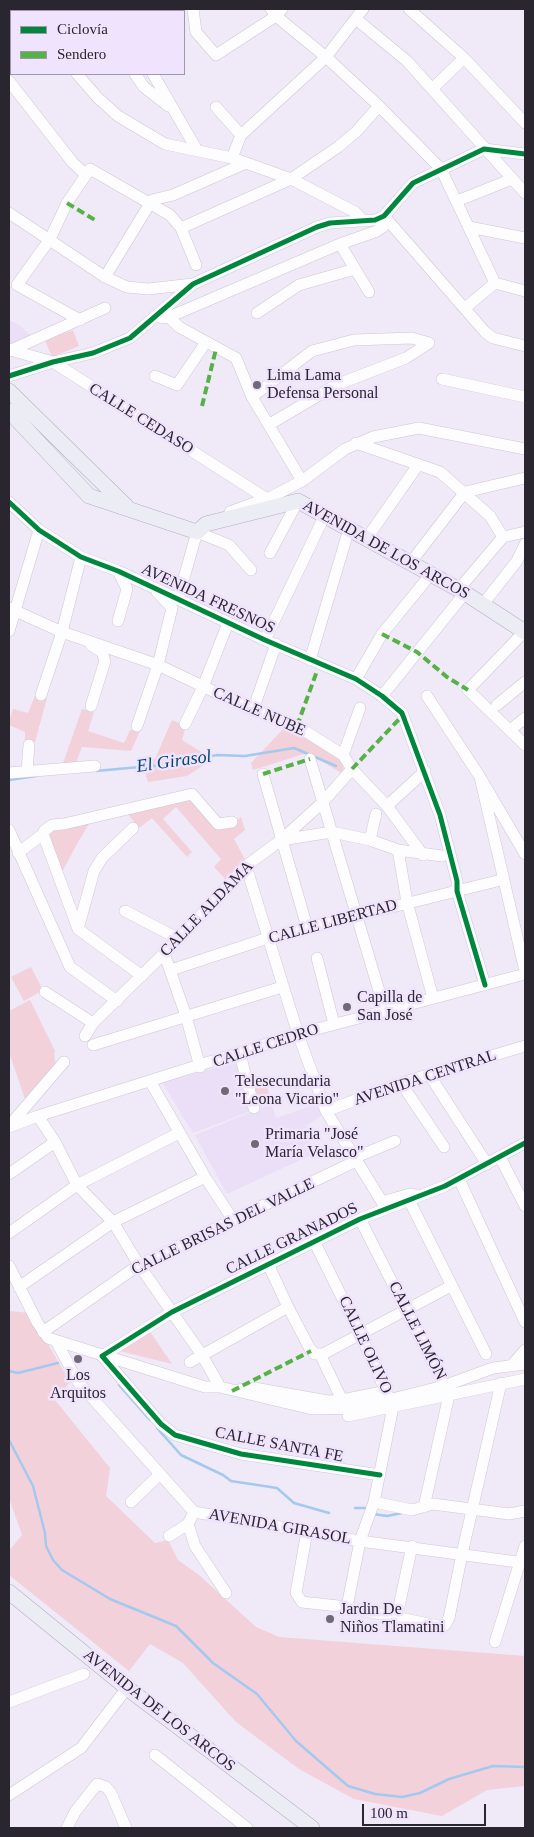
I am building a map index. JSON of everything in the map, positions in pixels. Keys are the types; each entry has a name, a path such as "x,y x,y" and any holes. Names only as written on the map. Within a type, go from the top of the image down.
{"main road":[{"path":"9,391 127,507"},
{"path":"9,411 89,496 202,528"},
{"name":"AVENIDA DE LOS ARCOS","path":"202,528 298,501 462,591 525,632"},
{"name":"AVENIDA DE LOS ARCOS","path":"9,1592 127,1688 312,1828"}],"street":[{"path":"193,9 196,32 216,55 276,11 379,106 441,169 495,283"},
{"path":"409,9 464,58 525,123"},
{"path":"232,158 241,136 326,57 360,14 407,61 525,193"},
{"path":"432,89 464,58"},
{"path":"78,75 98,98 118,116 143,133 165,144 232,158 291,179 355,212 364,221"},
{"path":"136,75 144,87 174,109"},
{"path":"154,75 197,150"},
{"path":"9,81 73,163 87,172 97,172 148,204 170,215 181,228 196,265"},
{"path":"181,228 291,179 338,147 356,132 379,106"},
{"path":"216,107 241,136"},
{"path":"155,319 168,317 340,244 377,231 382,227 384,216 413,183 484,149 525,154"},
{"path":"105,276 148,204 246,163"},
{"path":"80,320 17,285 50,239 67,203 87,172"},
{"path":"457,201 512,179"},
{"path":"9,213 105,276 126,287 148,289 193,284"},
{"path":"9,376 112,346 130,338 155,319 193,284 318,227 330,223 364,221 384,216"},
{"path":"384,216 485,332 493,338 525,346"},
{"path":"469,227 525,238"},
{"path":"340,244 369,292"},
{"path":"257,313 299,285 355,269"},
{"path":"465,308 495,283"},
{"path":"495,283 525,291"},
{"path":"9,350 105,308"},
{"path":"168,317 179,327 236,358 252,397 270,424 302,481"},
{"path":"252,397 312,351 354,340 412,338 429,343 406,358 336,386 270,424"},
{"path":"155,376 177,385 206,342"},
{"name":"CALLE CEDASO","path":"9,350 52,362 267,499"},
{"path":"442,379 525,397"},
{"path":"178,599 202,528 221,514 267,499 302,481 356,442 419,428 525,449"},
{"path":"356,442 440,472 465,492 490,516 502,537"},
{"path":"367,538 418,465"},
{"path":"411,562 465,492 525,478"},
{"path":"270,553 298,501"},
{"name":"AVENIDA FRESNOS","path":"10,506 39,530 80,557 118,572 310,660 356,679 382,696 402,713 425,771"},
{"path":"253,710 270,642 325,515"},
{"path":"202,528 229,545 251,570"},
{"path":"310,660 350,529"},
{"path":"9,631 12,610 39,530"},
{"path":"382,696 502,537 525,532"},
{"path":"483,604 518,561 525,544"},
{"path":"41,695 62,632 80,557"},
{"path":"118,572 127,589 118,621"},
{"path":"356,679 382,634 431,574"},
{"path":"137,726 158,665 172,608 154,589"},
{"path":"12,610 62,632 75,635 102,652 105,661 91,706"},
{"path":"185,724 203,687 228,623"},
{"path":"525,632 468,690 525,745"},
{"name":"CALLE NUBE","path":"75,635 158,665 253,710 297,726 343,754 352,769 388,806 423,855"},
{"path":"497,705 525,682"},
{"path":"427,696 480,777 525,854"},
{"path":"343,754 360,708"},
{"path":"510,730 525,718"},
{"path":"27,771 29,745"},
{"path":"310,759 385,1011"},
{"path":"9,774 95,766"},
{"path":"281,840 322,803 352,769"},
{"path":"388,806 425,771 457,881 457,891 485,985"},
{"path":"263,774 307,927"},
{"path":"480,777 525,972"},
{"path":"18,853 52,825 64,824 192,794 218,824 232,822"},
{"path":"435,803 442,856 452,886 457,891"},
{"path":"370,840 376,814"},
{"path":"78,929 94,871 102,858 133,828"},
{"path":"9,830 70,967 117,1001"},
{"name":"CALLE ALDAMA","path":"85,1036 93,1023 179,939 246,866 281,840 332,832 370,840 398,850 423,855 442,856"},
{"path":"43,834 78,929 142,976"},
{"path":"398,850 407,902 433,998"},
{"path":"246,866 282,987 326,1111 382,1202 410,1194 415,1198 452,1286 486,1354"},
{"name":"CALLE LIBERTAD","path":"171,970 307,927 497,881"},
{"path":"125,911 179,939"},
{"path":"164,953 186,1016 200,1067"},
{"path":"317,958 334,1024"},
{"name":"CALLE CEDRO","path":"9,1127 38,1116 200,1067 298,1034 485,985 525,972"},
{"path":"93,1045 282,987"},
{"path":"45,992 93,1023"},
{"name":"AVENIDA CENTRAL","path":"326,1111 401,1083 430,1076 525,1046"},
{"path":"240,1054 254,1108"},
{"path":"9,1127 64,1062"},
{"path":"430,1076 487,1164"},
{"path":"150,1081 205,1178 234,1220"},
{"path":"401,1083 444,1147"},
{"path":"38,1116 55,1142 78,1185 113,1222 139,1265 202,1355 220,1387"},
{"path":"9,1233 78,1185 179,1133"},
{"name":"CALLE BRISAS DEL VALLE","path":"43,1332 139,1265 395,1141"},
{"path":"9,1174 55,1142"},
{"name":"CALLE GRANADOS","path":"102,1356 172,1312 360,1219 459,1179 525,1143"},
{"path":"500,1157 525,1206"},
{"path":"14,1282 113,1222 205,1178"},
{"path":"459,1179 525,1322"},
{"name":"CALLE LIMÓN","path":"360,1219 446,1390 424,1507"},
{"name":"CALLE OLIVO","path":"314,1241 390,1399 380,1475 372,1508 360,1541 347,1607"},
{"path":"268,1264 288,1308 310,1349 318,1354 342,1400"},
{"name":"AVENIDA GIRASOL","path":"9,1266 14,1282 43,1332 48,1338 56,1341 78,1382 194,1512 360,1541 412,1546 522,1562"},
{"path":"318,1354 407,1311 452,1286"},
{"path":"190,1362 288,1308"},
{"path":"56,1341 205,1387 220,1387 303,1407 332,1410 356,1408 390,1399 525,1379"},
{"path":"511,1366 525,1350"},
{"name":"CALLE SANTA FE","path":"102,1356 161,1424 174,1435 242,1454 380,1475"},
{"path":"446,1390 478,1372 525,1364"},
{"path":"307,1531 296,1593 302,1602 347,1607 438,1626 445,1625 449,1618 501,1383"},
{"path":"205,1387 211,1392 255,1404 312,1415 356,1416 390,1399"},
{"path":"232,1391 254,1388 304,1398 342,1400 390,1399"},
{"path":"131,1502 159,1475"},
{"path":"372,1508 412,1510 433,1504 471,1513 509,1514 525,1512"},
{"path":"169,1536 188,1524 194,1512"},
{"path":"188,1524 195,1546 226,1592"},
{"path":"397,1616 412,1546"},
{"path":"495,1642 522,1562 525,1546"},
{"path":"9,1702 84,1674"},
{"path":"9,1795 81,1748 127,1688"},
{"path":"155,1755 247,1828"},
{"path":"67,1828 75,1812 97,1784 106,1787 111,1793 126,1828"}],"shaded area":[{"path":"9,320 19,325 31,336 9,345"},
{"path":"73,330 79,346 52,357 45,340"},
{"path":"35,696 47,698 35,742 25,742 25,732 9,725 9,722 13,709 28,713"},
{"path":"82,709 94,712 88,731 124,743 130,730 140,731 131,751 82,747 75,765 63,763"},
{"path":"172,720 186,726 182,740 213,759 187,776 148,782 141,761 155,759"},
{"path":"285,727 301,732 336,754 343,764 344,775 317,758 304,754 253,770 251,763"},
{"path":"191,798 218,829 231,825 241,817 245,830 234,839 247,863 227,881 214,867 221,859 176,807 163,819 192,852 187,857 152,818 139,828 127,813"},
{"path":"90,822 62,872 46,833 52,826"},
{"path":"31,967 43,990 24,1001 11,977"},
{"path":"30,1000 55,1051 56,1067 25,1099 9,1052 9,1011"},
{"path":"238,1062 251,1111 193,1133 162,1082"},
{"path":"265,1081 272,1102 256,1109 250,1086"},
{"name":"Primaria \"José María Velasco\"","path":"271,1104 276,1118 317,1104 322,1115 306,1126 313,1154 227,1194 195,1135"},
{"path":"9,1311 30,1313 70,1382 55,1400 110,1468 106,1496 155,1543 168,1540 178,1560 199,1575 256,1627 279,1637 525,1656 525,1786 487,1790 442,1816 354,1799 299,1769 236,1722 183,1663 150,1644 129,1671 9,1575 9,1551 22,1535 9,1498"},
{"path":"149,1330 172,1364 116,1350"}],"waterway":[{"name":"El Girasol","path":"96,771 162,765 217,755 245,756 294,748 336,766"},
{"name":"El Girasol","path":"9,780 36,776"},
{"path":"9,1371 18,1373 58,1363"},
{"path":"119,1385 150,1420"},
{"path":"157,1428 181,1455 223,1475 231,1481 277,1488 294,1503 329,1513"},
{"path":"9,1440 33,1486 45,1533 46,1546 53,1560 62,1570 110,1599 176,1626 213,1663 257,1694 296,1741 348,1786 375,1794 402,1797 420,1793 449,1779 493,1766 525,1767"},
{"path":"355,1508 368,1508"},
{"path":"373,1514 387,1516 402,1513"}],"marked path":[{"path":"67,203 95,220"},
{"path":"202,406 216,349"},
{"path":"382,634 417,652 447,677 468,690"},
{"path":"297,726 317,671"},
{"path":"352,769 402,716"},
{"path":"263,774 310,759"},
{"path":"232,1391 311,1351"}],"cycle path":[{"path":"9,376 53,362 93,353 130,338 193,284 317,227 330,223 375,220 384,216 413,183 484,149 525,154"},
{"path":"9,502 39,530 81,557 118,571 265,640 356,679 382,696 402,713 440,815 457,881 457,891 485,985"},
{"path":"380,1475 241,1454 175,1435 161,1424 102,1356 172,1312 360,1219 445,1186 525,1143"}],"place":[{"name":"Lima Lama Defensa Personal","path":"257,385"},
{"name":"Capilla de San José","path":"347,1007"},
{"name":"Telesecundaria \"Leona Vicario\"","path":"225,1091"},
{"name":"Primaria \"José María Velasco\"","path":"255,1144"},
{"name":"Los Arquitos","path":"78,1359"},
{"name":"Jardin De Niños Tlamatini","path":"330,1619"}]}
